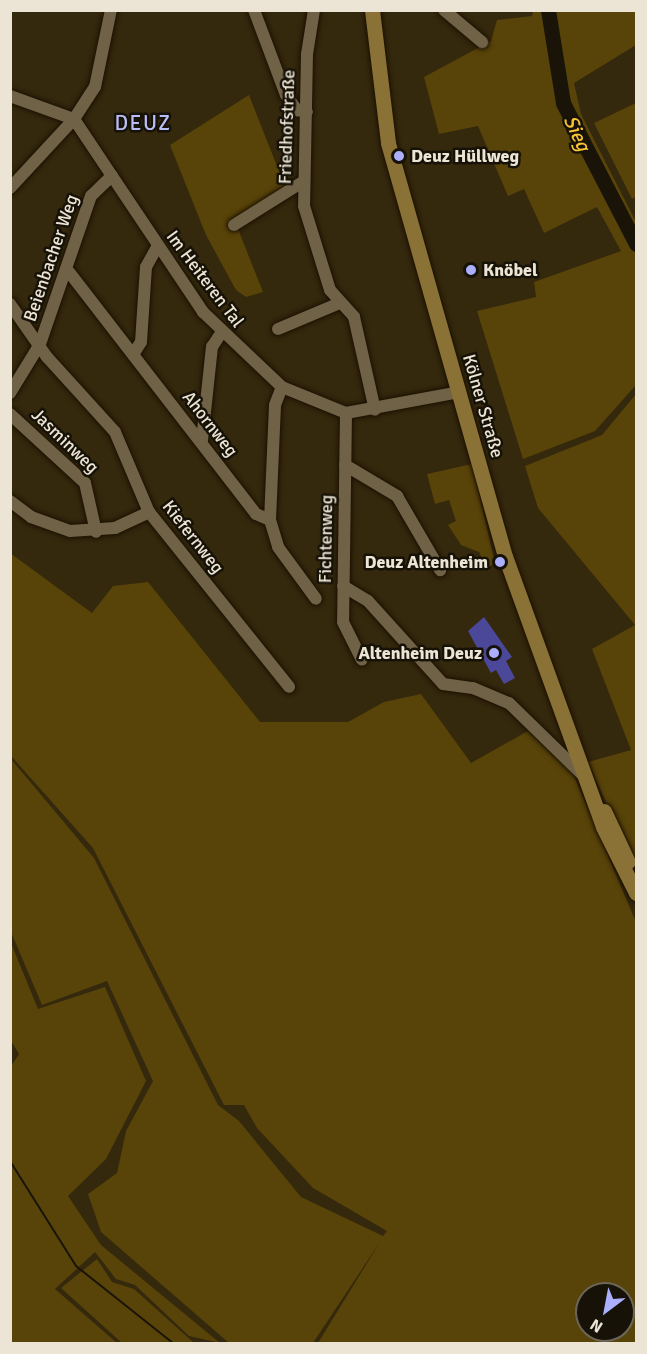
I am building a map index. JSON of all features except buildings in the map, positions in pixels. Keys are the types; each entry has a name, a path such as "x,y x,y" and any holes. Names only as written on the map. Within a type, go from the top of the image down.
{"main road":[{"name":"Kölner Straße","path":"372,10 388,143 510,572 596,802 619,835 629,877 636,893"}],"street":[{"path":"10,188 74,119 95,87 111,10"},
{"path":"254,10 286,95 297,110 307,112"},
{"name":"Friedhofstraße","path":"314,10 302,183 311,235 330,290 354,317 375,410"},
{"path":"444,10 482,42"},
{"path":"10,96 74,119 112,176"},
{"name":"Im Heiteren Tal","path":"112,176 157,248 220,333 282,387 346,413 375,410 459,392"},
{"name":"Beienbacher Weg","path":"10,393 40,344 69,272 91,196 112,176"},
{"path":"234,225 302,183"},
{"path":"134,353 141,342 146,267 157,248"},
{"name":"Ahornweg","path":"69,272 202,440 256,514 270,520"},
{"path":"278,329 340,303"},
{"name":"Kiefernweg","path":"10,304 40,344 115,432 149,512 289,687"},
{"path":"202,440 212,348 220,333"},
{"path":"282,387 275,405 270,520 278,547 315,599"},
{"name":"Fichtenweg","path":"346,413 343,586 345,631 362,660"},
{"name":"Jasminweg","path":"10,414 85,483 96,532"},
{"path":"345,465 397,496 440,570"},
{"path":"10,501 51,526 96,532 149,512"},
{"path":"343,586 368,601 443,684 473,688 509,703 587,779"}],"shaded area":[{"path":"533,11 636,11 636,45 574,83 581,114 636,222 636,385 595,431 523,459 477,311 536,297 534,282 621,251 597,207 544,233 524,189 508,196 478,126 439,134 424,77 491,41 497,20 532,16"},
{"path":"249,95 286,189 234,219 263,292 246,297 236,290 206,235 170,145"},
{"path":"636,103 636,197 632,199 594,123"},
{"path":"636,394 636,869 588,762 631,750 592,649 635,625 538,508 525,466 602,435"},
{"path":"472,464 495,563 487,568 479,552 461,545 448,525 456,521 449,500 435,504 427,474"},
{"path":"10,553 92,613 113,586 148,582 260,722 348,722 384,702 421,694 471,763 528,731 573,774 636,922 636,1343 318,1343 380,1242 313,1343 229,1343 101,1232 88,1194 117,1173 126,1131 153,1081 107,981 42,1005 11,932 11,759 94,858 218,1105 239,1121 301,1197 383,1236 387,1231 313,1188 257,1128 244,1105 224,1105 93,848 11,756"},
{"path":"11,943 38,1009 105,987 146,1081 106,1159 68,1196 101,1245 220,1343 189,1336 135,1285 116,1279 95,1252 55,1289 117,1343 11,1343 10,1068 19,1054 11,1041"},
{"path":"97,1259 112,1282 134,1289 194,1343 122,1343 61,1288"}],"waterway":[{"name":"Sieg","path":"548,10 563,103 636,244"},
{"path":"10,1161 76,1266 174,1344"}],"place":[{"name":"Deuz Hüllweg","path":"399,156"},
{"name":"Knöbel","path":"471,270"},
{"name":"Deuz Altenheim","path":"500,562"},
{"name":"Altenheim Deuz","path":"494,653"}],"district":[{"name":"DEUZ","path":"143,123"}]}
